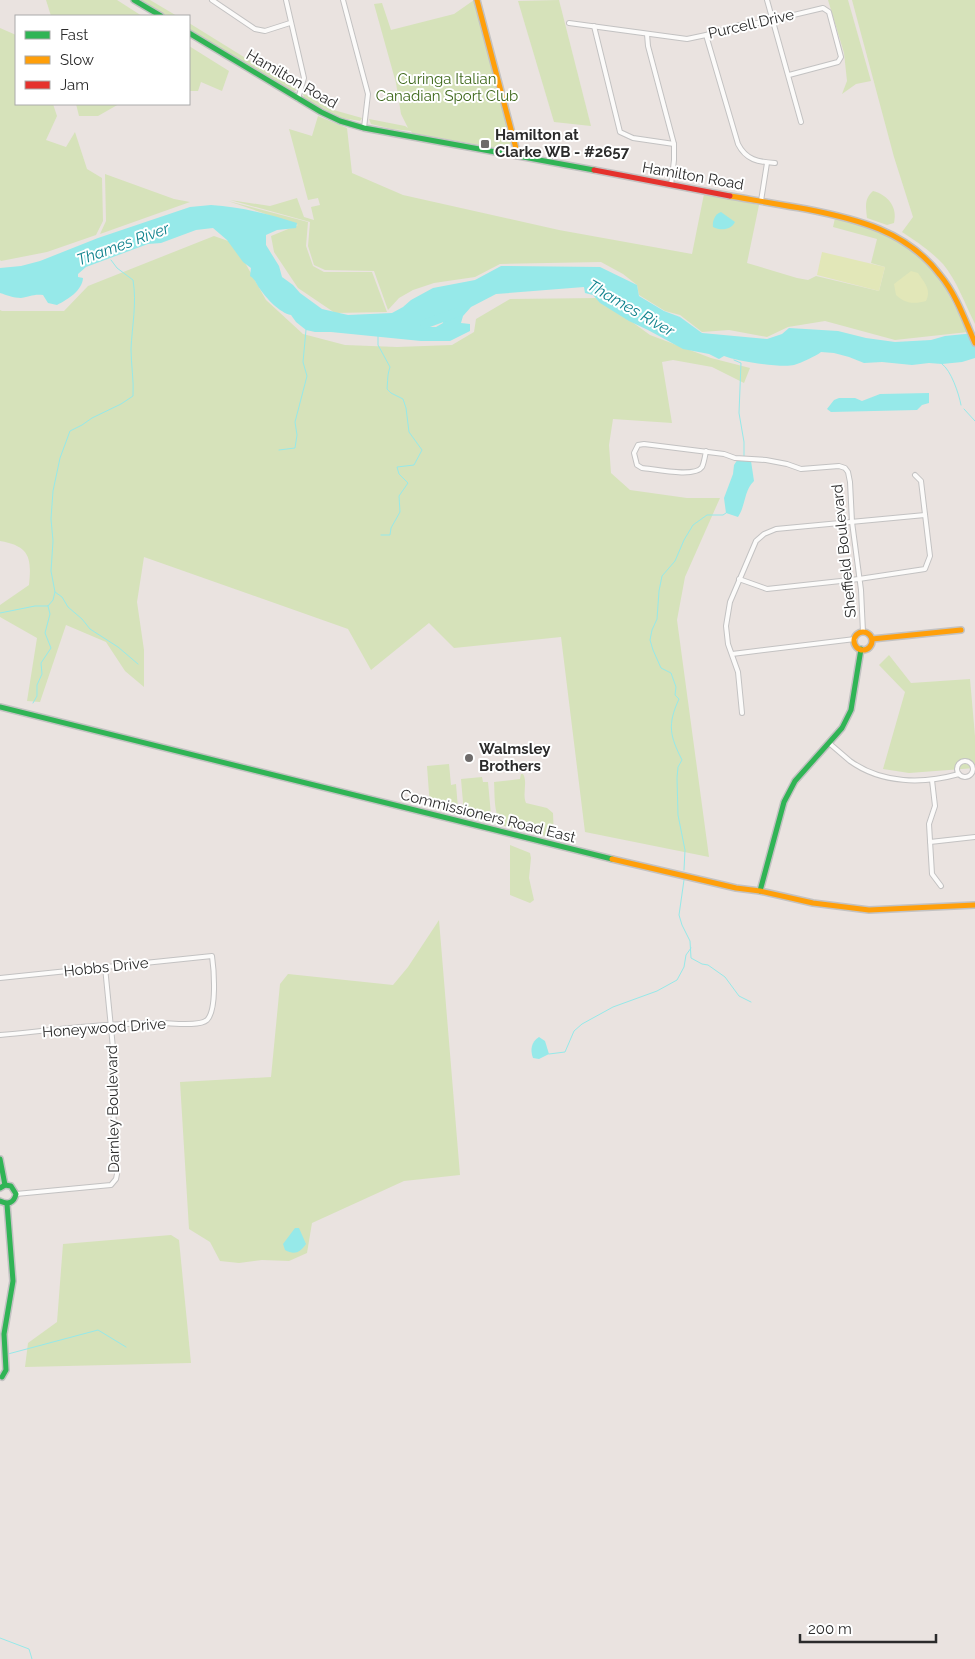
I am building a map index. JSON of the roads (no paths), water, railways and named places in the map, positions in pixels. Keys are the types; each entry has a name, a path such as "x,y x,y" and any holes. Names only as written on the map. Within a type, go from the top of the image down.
{"main road":[{"path":"134,0 159,15"},
{"path":"477,0 518,156"},
{"name":"Hamilton Road","path":"190,34 298,99 340,121 364,128 853,219 887,231 918,250 941,274 975,342"},
{"path":"872,639 961,630"},
{"path":"859,633 868,633 872,639 871,644 868,648 861,649 856,644 855,639 859,633"},
{"path":"760,892 784,802 795,781 842,728 851,710 861,649"},
{"name":"Commissioners Road East","path":"0,707 548,844 736,888 813,903 869,910 975,905"},
{"path":"0,1158 2,1187 13,1188 16,1194 15,1200 8,1204"},
{"path":"0,1201 8,1204"},
{"path":"2,1377 6,1370 4,1334 13,1280 8,1204"}],"street":[{"path":"212,0 255,29 265,31 290,23"},
{"path":"286,0 304,78 298,99"},
{"path":"343,0 368,94 364,128"},
{"path":"767,0 801,122"},
{"name":"Purcell Drive","path":"569,23 687,39 747,23 760,23 823,8 829,12 841,57 838,62 789,75"},
{"path":"594,26 620,132 633,138 674,144"},
{"path":"647,34 648,46 674,144 672,185"},
{"path":"706,35 742,153 767,163 775,163"},
{"path":"761,201 767,163"},
{"path":"644,444 706,451 702,467 698,472 688,473 642,468 637,465 634,453 638,445 644,444"},
{"name":"Sheffield Boulevard","path":"706,451 735,458 755,461 766,460 801,469 839,466 845,468 850,482 852,522 864,632"},
{"path":"739,579 767,589 859,579 925,568 930,556 921,481 915,475"},
{"path":"742,713 738,672 728,644 726,626 730,602 756,541 764,534 776,529 925,515"},
{"path":"732,654 855,639"},
{"path":"829,743 850,761 873,773 900,780 932,780 959,774 964,777 969,776 974,769 972,764 967,761 962,762 957,768 959,774"},
{"path":"932,780 935,806 929,824 932,874 942,886"},
{"path":"930,842 975,837"},
{"name":"Hobbs Drive","path":"0,978 212,956 215,982 211,1014 208,1019"},
{"name":"Darnley Boulevard","path":"16,1194 111,1184 116,1179 113,1048 105,967"},
{"name":"Honeywood Drive","path":"0,1035 137,1023 197,1024 208,1019"}],"water":[{"path":"211,205 233,207 297,223 296,228 277,230 266,235 266,245 279,266 282,277 322,309 348,315 392,313 433,288 475,280 501,266 600,267 637,285 639,296 664,311 680,317 702,333 767,339 782,334 789,328 838,331 866,338 895,342 931,340 945,336 975,333 975,358 962,362 912,365 882,362 864,363 834,353 821,352 800,363 788,366 759,364 724,356 719,359 709,354 683,349 629,321 600,303 593,295 585,293 584,287 496,294 471,307 463,316 461,323 470,324 470,331 450,341 421,341 315,332 306,330 291,315 282,311 270,301 250,276 251,268 243,262 227,240 213,228 196,230 161,243 148,244 86,267 78,274 78,277 83,278 77,291 57,305 48,303 43,295 18,298 0,293 0,268 21,266 40,261 98,238 190,207","holes":["444,313 443,323 436,327 430,327 430,324"]},
{"path":"721,212 735,222 731,227 719,229 713,227 714,218"},
{"path":"929,393 929,403 922,405 917,410 831,412 827,409 834,400 839,398 855,398 862,401 880,394"},
{"path":"745,458 751,461 754,481 748,489 738,517 726,513 724,498 733,474 734,465 738,459"},
{"path":"539,1037 545,1041 549,1054 539,1059 533,1058 531,1049 534,1041"},
{"path":"295,1228 299,1228 306,1244 294,1253 285,1250 283,1244"}],"waterway":[{"path":"0,613 35,606 48,606 53,600 55,592 51,571 53,491 60,458 70,431 133,396 131,349 134,306 133,280 117,268 111,260"},
{"name":"Thames River","path":"425,324 455,313"},
{"path":"279,450 295,448 297,435 295,422 307,376 303,362 306,330"},
{"path":"378,336 378,345 390,367 387,389 403,399 409,432 422,450 414,465 397,467 399,474 408,483 399,496 400,512 391,528 390,535 381,535"},
{"path":"734,360 741,363 739,413 744,442 744,457"},
{"path":"942,364 951,377 961,405"},
{"path":"964,409 975,421"},
{"path":"684,870 685,850 678,815 677,778 678,767 682,760 675,744 672,730 673,716 679,699 675,695 676,687 671,673 661,668 650,640 657,619 662,576 675,561 693,525 707,515 723,515 726,513"},
{"path":"55,592 62,597 68,607 90,629 118,647 138,664"},
{"path":"33,703 37,696 37,685 42,674 41,663 51,648 45,633 50,614 48,606"},
{"path":"684,880 679,915 690,941 691,958 708,965 725,977 739,996 751,1002"},
{"path":"549,1054 565,1052 574,1031 582,1024 613,1007 657,991 677,980 684,967 686,955 691,948"},
{"path":"8,1354 98,1330 126,1347"},
{"path":"0,1638 29,1649 32,1659"}],"place":[{"name":"Hamilton at Clarke WB - #2657","path":"485,144"},
{"name":"Walmsley Brothers","path":"469,758"}],"park label":[{"name":"Curinga Italian Canadian Sport Club","path":"447,88"}]}
